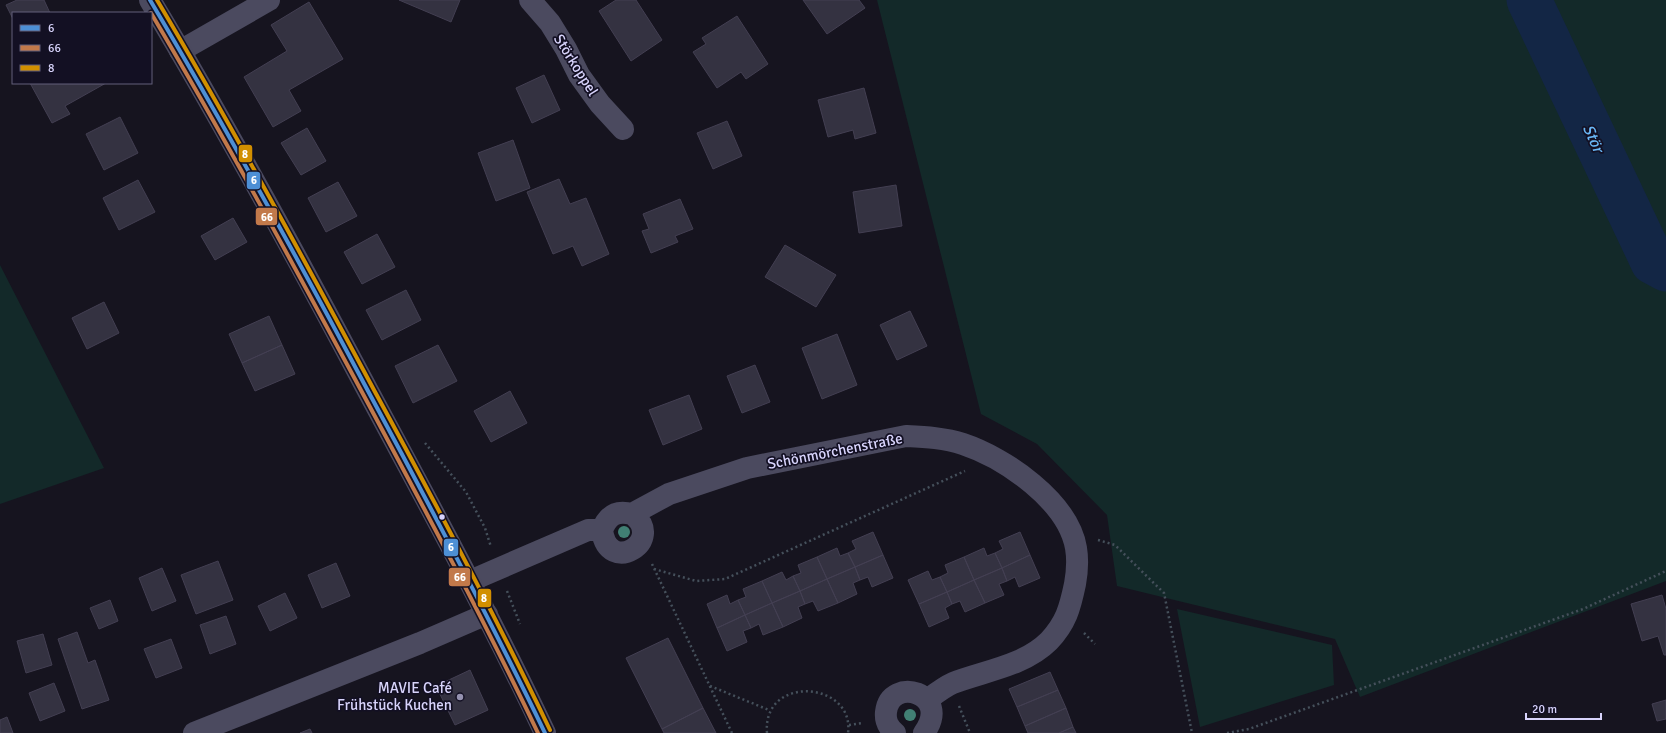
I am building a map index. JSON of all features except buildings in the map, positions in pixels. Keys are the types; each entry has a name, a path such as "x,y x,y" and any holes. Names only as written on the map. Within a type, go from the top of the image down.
{"street":[{"path":"150,0 288,240 470,580 545,733"},
{"path":"180,51 269,0"},
{"name":"Störkoppel","path":"530,0 550,23 566,49 579,75 600,104 623,129"},
{"name":"Schönmörchenstraße","path":"602,530 605,521 614,513 623,511 632,514 669,494 740,470 878,440 906,436 930,437 962,444 995,457 1028,480 1054,505 1070,530 1076,548 1077,570 1072,603 1066,618 1061,625 1048,641 1033,653 1015,662 951,684 927,700"},
{"path":"470,580 588,530 602,530 604,539 608,546 614,551 632,551 641,542 644,534 642,525 632,514"},
{"path":"194,733 420,643 486,614"},
{"path":"895,733 889,728 885,718 886,706 894,696 907,691 919,693 927,700 932,710 932,722 924,733"}],"path":[{"path":"654,569 696,581 725,579 995,457"},
{"path":"1070,530 1116,545 1164,593 1192,733"},
{"path":"641,542 732,733"},
{"path":"1227,733 1249,729 1583,609 1666,571"},
{"path":"951,684 970,733"},
{"path":"710,686 769,710"},
{"path":"767,733 769,710 781,697 799,692 816,692 833,697 842,708 849,725 848,733"}],"green space":[{"path":"877,0 1666,0 1666,581 1360,697 1335,639 1117,586 1107,515 1037,444 981,414"},
{"path":"0,265 104,468 0,504"},
{"path":"1177,609 1332,645 1334,685 1200,727"}],"waterway":[{"name":"Stör","path":"1529,0 1653,262 1666,269"}],"transit line":[{"name":"6","path":"150,0 234,145 315,292 414,476 545,733"},
{"name":"8","path":"157,0 268,194 397,432 486,601 550,730"},
{"name":"66","path":"152,15 179,60 285,250 363,394 474,605 538,733"}],"place":[{"name":"MAVIE Café Frühstück Kuchen","path":"460,697"}]}
